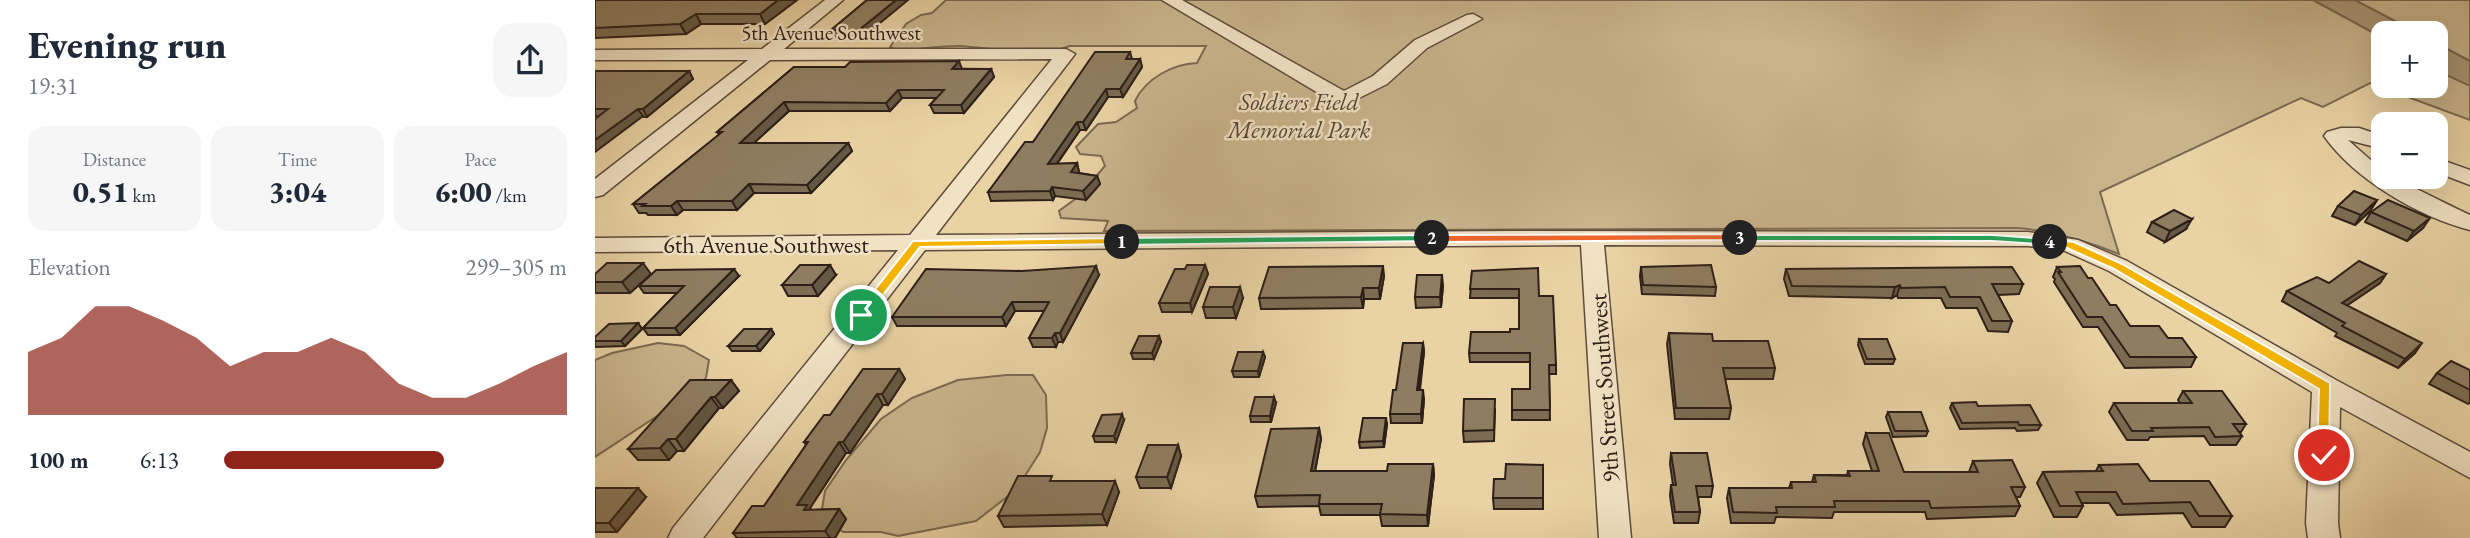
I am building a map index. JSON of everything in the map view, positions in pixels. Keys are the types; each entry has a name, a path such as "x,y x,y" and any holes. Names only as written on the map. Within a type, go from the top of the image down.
{"street":[{"path":"595,190 835,0"},
{"path":"1170,0 1345,100 1380,80 1420,44 1473,19"},
{"name":"5th Avenue Southwest","path":"595,55 1066,54 917,244"},
{"path":"2371,138 2353,133 2334,136 2342,146 2371,169"},
{"path":"2448,169 2470,178"},
{"path":"2397,189 2415,200 2470,223"},
{"name":"6th Avenue Southwest","path":"595,244 917,244 1592,237 1993,238 2070,245 2118,266 2326,387 2470,466"},
{"name":"9th Street Southwest","path":"1592,237 1615,538"},
{"path":"684,538 917,244"},
{"path":"2324,538 2322,523 2326,387"}],"green space":[{"name":"Soldiers Field Memorial Park","path":"946,0 2470,0 2470,120 2411,98 2448,98 2448,21 2371,21 2371,83 2323,107 2301,98 2100,192 2119,254 2069,237 2017,228 1104,231 1108,221 1061,218 1059,211 1078,197 1105,166 1101,156 1080,154 1076,147 1098,124 1116,122 1137,108 1135,101 1153,79 1170,69 1197,63 1206,46 1070,46 1058,50 1031,52 962,46 897,50 890,47 906,24 921,15 932,13"},
{"path":"658,343 684,346 709,360 706,378 683,399 595,457 595,360 612,353"},
{"path":"1033,375 1046,395 1047,428 1040,452 1016,490 976,521 898,536 881,532 843,532 821,515 825,491 846,460 881,419 912,398 958,380"}],"shaded area":[{"path":"2313,0 2355,0 2395,21 2371,21 2371,31"},
{"path":"2448,49 2470,61 2470,86 2448,76"}],"building":[{"path":"595,0 778,0 760,14 696,14 680,24 595,28"},
{"path":"867,0 896,0 859,30 831,30"},
{"path":"1095,52 1130,52 1126,59 1140,59 1120,89 1106,89 1083,122 1077,122 1048,164 1077,163 1071,172 1097,176 1083,191 1052,187 1050,191 988,192 1025,142 1033,142"},
{"path":"959,61 952,69 991,69 961,105 930,105 944,90 898,90 886,103 784,102 740,143 848,143 807,185 749,184 732,201 677,201 671,206 633,204 722,132 717,132 794,67 845,67 850,62"},
{"path":"595,71 689,71 643,109 638,109 595,140 595,119 608,109 595,109"},
{"path":"2354,191 2377,200 2361,215 2338,206"},
{"path":"2388,200 2430,218 2414,231 2371,212"},
{"path":"2174,210 2192,219 2170,231 2152,222"},
{"path":"2359,261 2386,274 2342,303 2422,343 2405,359 2342,326 2345,323 2287,291 2317,277 2329,283"},
{"path":"607,263 643,263 622,282 595,282 595,274"},
{"path":"800,265 830,265 812,285 782,285"},
{"path":"1187,265 1205,265 1190,303 1159,303 1175,269 1185,269"},
{"path":"1711,265 1716,287 1643,285 1641,267"},
{"path":"1096,266 1060,333 1055,333 1052,338 1029,338 1049,302 1012,302 1002,317 892,317 926,269 1022,271"},
{"path":"1383,266 1379,288 1363,288 1361,297 1259,298 1269,267"},
{"path":"2080,266 2088,278 2092,278 2110,305 2116,305 2130,326 2159,326 2168,338 2182,338 2196,357 2130,357 2102,317 2087,317 2057,267"},
{"path":"2012,267 2023,284 1992,284 2012,321 1992,321 1980,297 1950,297 1945,287 1792,286 1786,269"},
{"path":"1538,268 1539,296 1553,296 1556,365 1549,365 1550,410 1512,410 1512,389 1530,389 1530,353 1469,353 1471,332 1510,332 1510,329 1519,329 1519,289 1470,289 1472,271"},
{"path":"734,269 675,328 643,328 684,286 639,286 656,270"},
{"path":"1417,275 1442,275 1440,297 1415,297"},
{"path":"1210,287 1240,287 1233,307 1203,307"},
{"path":"638,323 621,341 595,341 595,337 609,324"},
{"path":"744,329 771,329 756,346 728,346"},
{"path":"1669,333 1712,334 1713,341 1768,341 1775,368 1723,368 1731,408 1676,408"},
{"path":"1139,336 1159,336 1152,353 1131,353"},
{"path":"1859,339 1887,339 1895,359 1867,359"},
{"path":"1403,343 1423,343 1417,390 1423,390 1421,414 1390,414"},
{"path":"1238,352 1263,352 1258,371 1232,371"},
{"path":"2451,361 2470,370 2470,390 2437,373"},
{"path":"863,369 899,369 882,394 877,394 843,442 839,442 797,505 807,505 804,510 839,509 825,531 733,533 752,506 764,506 808,442 804,442 824,415 830,415"},
{"path":"690,380 731,380 715,397 711,397 676,439 668,439 660,448 628,449"},
{"path":"2183,391 2222,391 2246,424 2233,424 2242,436 2215,437 2209,427 2132,431 2114,403 2192,403"},
{"path":"1255,397 1274,397 1270,416 1250,416"},
{"path":"1464,399 1495,399 1494,430 1463,431"},
{"path":"1976,402 1978,406 2030,405 2041,425 2019,425 2018,422 1962,423 1952,403"},
{"path":"1888,412 1921,412 1928,431 1895,431"},
{"path":"1122,414 1114,436 1093,436 1102,415"},
{"path":"1363,418 1386,418 1383,441 1359,442"},
{"path":"1319,428 1311,471 1387,471 1388,464 1433,464 1427,515 1380,514 1382,504 1319,504 1320,495 1255,496 1271,429"},
{"path":"1866,433 1889,433 1904,472 1978,472 1973,461 2012,460 2025,487 2011,487 2020,506 1931,508 1929,501 1834,501 1835,507 1776,507 1777,513 1733,512 1729,488 1792,488 1791,482 1816,482 1814,475 1850,476 1848,471 1879,471"},
{"path":"1148,445 1178,445 1167,477 1136,477"},
{"path":"1671,453 1707,453 1713,486 1696,486 1700,512 1675,512 1671,485 1676,485"},
{"path":"1506,464 1543,465 1543,498 1493,498 1494,479 1505,479"},
{"path":"2138,464 2150,481 2209,481 2232,516 2199,516 2190,502 2123,504 2116,492 2076,492 2083,506 2060,506 2043,472 2103,471 2099,465"},
{"path":"1018,476 1052,476 1050,481 1115,481 1102,514 998,516"},
{"path":"595,488 638,488 609,523 595,523"}],"route":[{"path":"861,315 917,244 1512,238 2028,239 2070,245 2093,253 2326,387 2324,455"}]}
